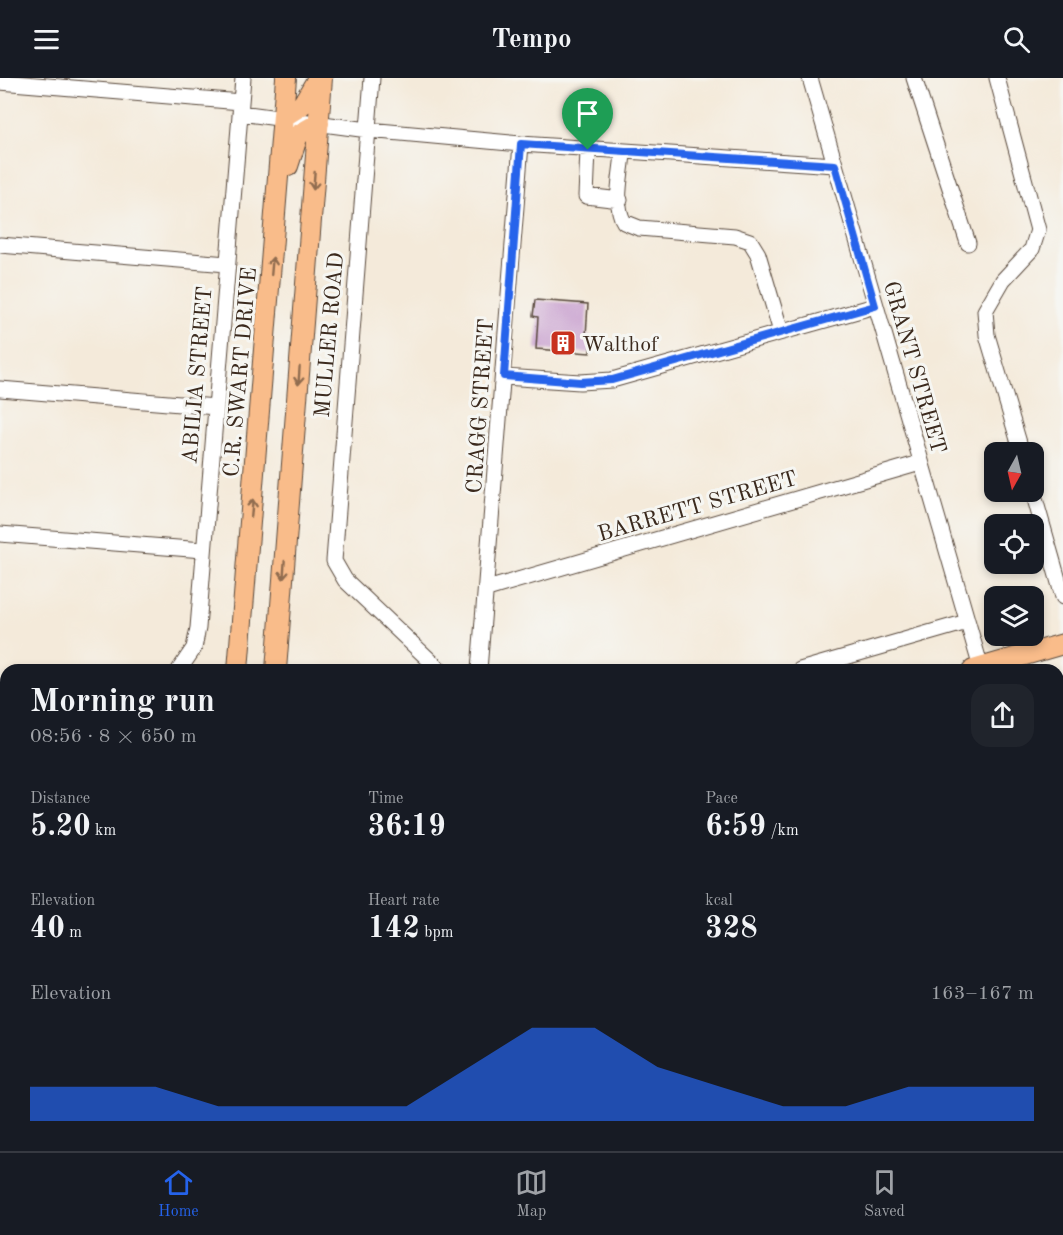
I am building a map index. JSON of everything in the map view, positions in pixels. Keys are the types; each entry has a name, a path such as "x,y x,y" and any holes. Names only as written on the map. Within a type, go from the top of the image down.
{"main road":[{"name":"C.R. SWART DRIVE","path":"239,664 286,78"},
{"path":"283,117 302,105 320,78"},
{"path":"276,664 319,123 320,78"},
{"path":"278,191 298,135 319,123"},
{"path":"994,664 1063,644"}],"street":[{"name":"ABILIA STREET","path":"183,664 196,641 243,78"},
{"name":"MULLER ROAD","path":"372,78 334,552 339,572 434,664"},
{"name":"GRANT STREET","path":"810,78 967,622 976,664"},
{"path":"914,78 968,243"},
{"path":"997,78 1038,230 1032,249 991,297 985,311 984,322 1019,442"},
{"path":"0,82 241,107 283,117 368,130 623,153 835,165"},
{"name":"CRAGG STREET","path":"479,664 487,589 521,144"},
{"path":"588,150 586,196 620,200"},
{"path":"623,153 620,200 622,219 633,227 735,236 750,241 758,254 781,332"},
{"path":"0,245 227,264"},
{"path":"504,376 580,382 612,380 875,306"},
{"path":"0,389 216,407"},
{"name":"BARRETT STREET","path":"487,589 920,463"},
{"path":"1036,502 1063,597"},
{"path":"0,534 203,550"},
{"path":"821,664 967,622"}],"building":[{"path":"535,300 588,304 586,336 591,336 590,353 536,349 538,317 533,316"}],"place":[{"name":"Walthof","path":"563,343"}],"route":[{"path":"521,144 588,150 835,165 875,306 612,380 563,382 504,376 521,144"}]}
